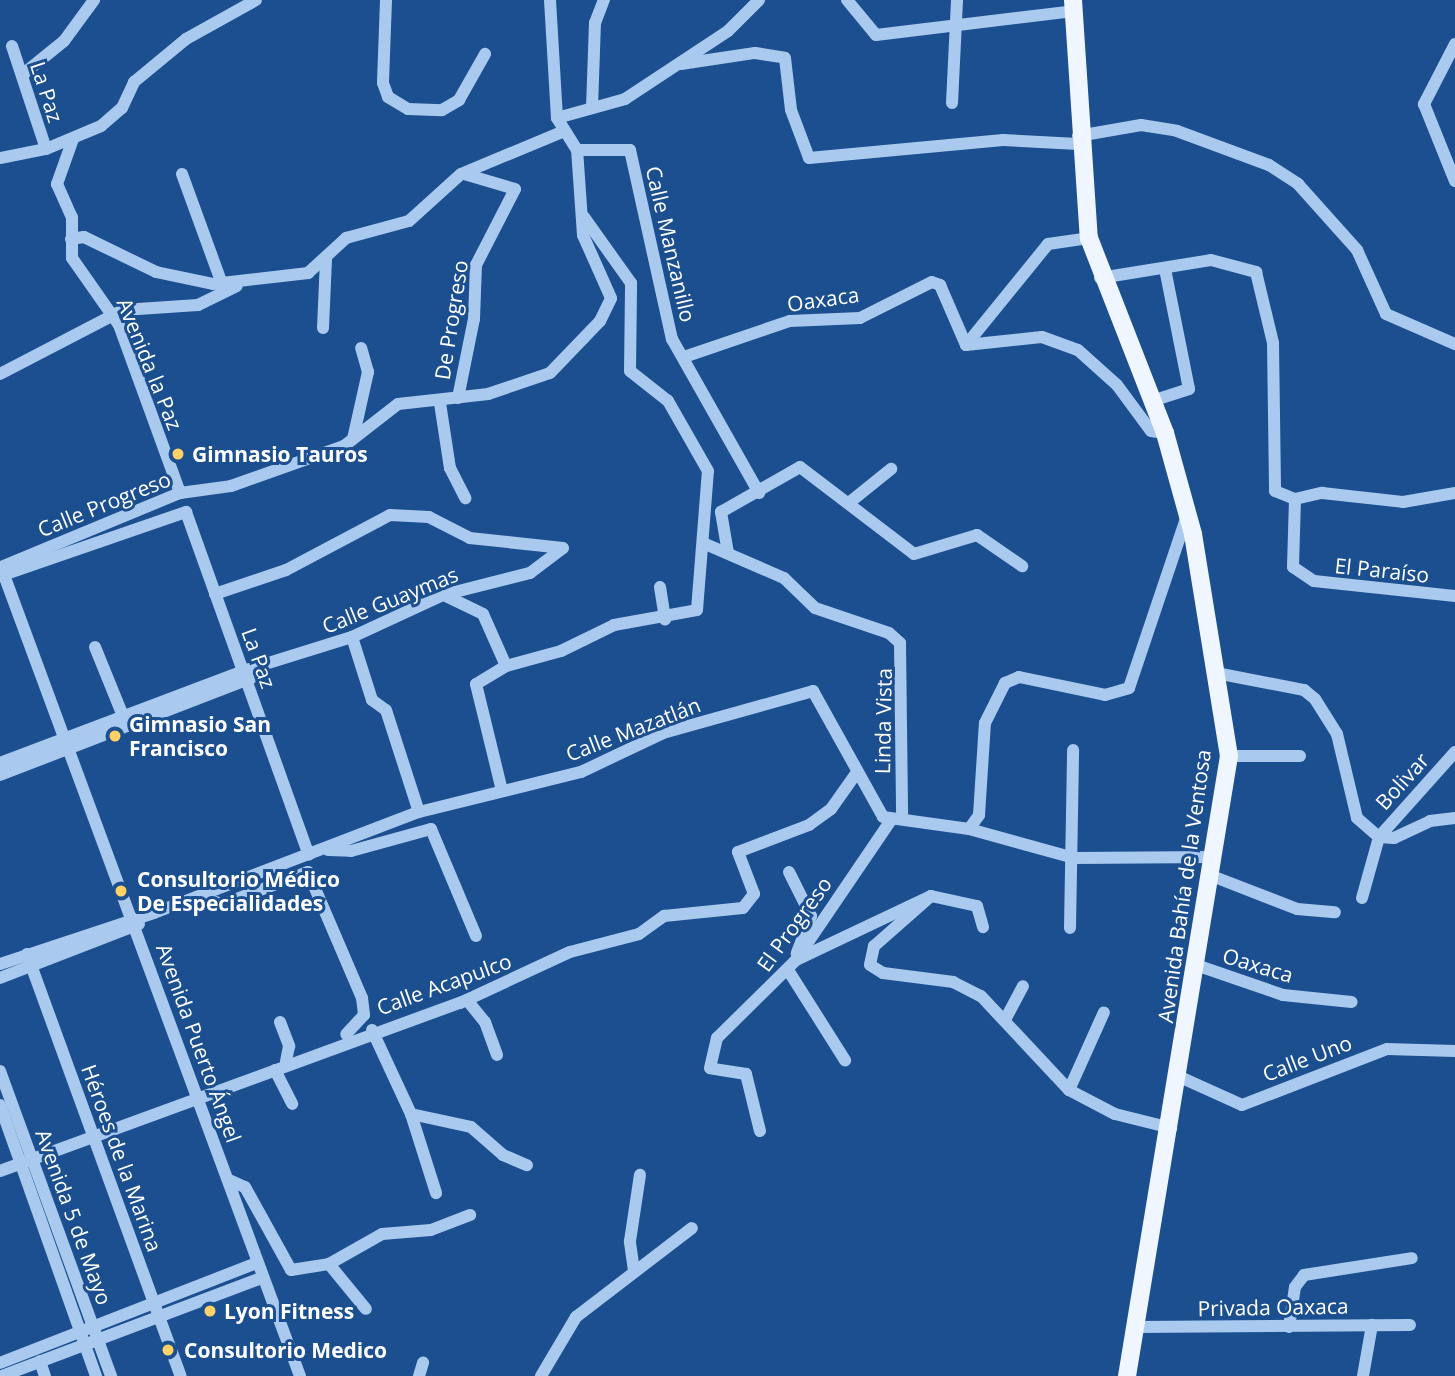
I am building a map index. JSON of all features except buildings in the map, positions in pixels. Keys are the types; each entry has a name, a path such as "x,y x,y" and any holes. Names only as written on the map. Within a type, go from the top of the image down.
{"main road":[{"name":"Avenida Bahía de la Ventosa","path":"1074,6 1078,140 1089,238 1100,278 1165,433 1187,516 1229,755 1180,1077 1127,1376"}],"street":[{"path":"22,75 64,41 94,0"},
{"path":"0,158 46,149 73,139 122,108 134,82 191,35 256,0"},
{"path":"386,0 385,92 408,109 442,110 471,88 485,54"},
{"path":"550,0 557,118 562,132 578,150"},
{"path":"592,108 596,23 604,0"},
{"path":"557,118 625,99 681,64 760,0"},
{"path":"847,0 876,35 1074,6"},
{"path":"952,103 957,0"},
{"path":"1455,44 1424,104 1455,181"},
{"name":"La Paz","path":"12,46 46,149"},
{"path":"681,64 755,53 785,58 791,110 809,158 1003,140 1078,140 1141,125 1177,131 1269,165 1298,184 1357,250 1386,314 1455,344"},
{"path":"71,239 84,237 156,272 222,284 308,272 346,239 409,221 461,174 562,132"},
{"name":"Avenida la Paz","path":"73,139 57,184 72,217 72,258 115,317 180,493"},
{"name":"Calle Manzanillo","path":"578,150 630,150 672,339 759,493"},
{"name":"Calle Progreso","path":"1,573 180,493 231,486 352,440 398,404 440,403 550,373 608,309 608,282 583,235 578,150"},
{"path":"182,173 222,284"},
{"name":"De Progreso","path":"458,398 474,319 476,265 515,189 461,174"},
{"path":"502,791 476,684 506,666 561,651 614,625 665,620 697,610 711,490 706,465 668,401 630,370 631,283 581,210"},
{"path":"966,345 1041,251 1089,238"},
{"path":"323,328 326,258"},
{"path":"1100,278 1212,261 1255,272 1273,343 1275,491 1295,499 1322,493 1427,502 1455,493"},
{"path":"1152,401 1189,388 1165,268"},
{"name":"Oaxaca","path":"684,358 790,321 860,318 932,282 940,285 966,345"},
{"path":"0,374 115,317 123,310 198,305 244,283"},
{"path":"966,345 1042,337 1078,350 1117,385 1151,431 1165,433"},
{"path":"352,440 368,372 361,348"},
{"path":"0,366 31,357"},
{"path":"440,403 450,468 465,498"},
{"path":"728,553 722,512 800,467 850,502 914,554 977,535 1022,566"},
{"path":"850,502 891,469"},
{"name":"El Paraíso","path":"1295,499 1293,567 1314,581 1455,596"},
{"name":"La Paz","path":"187,512 309,855"},
{"name":"Calle Progreso","path":"1,573 187,512"},
{"name":"Calle Guaymas","path":"0,763 60,737 352,638 443,595 530,573 563,548 470,538 429,517 400,515 375,518 338,544 215,594"},
{"path":"970,829 979,815 985,723 1005,683 1019,677 1105,695 1129,688 1187,516"},
{"name":"Linda Vista","path":"703,543 791,582 815,608 890,633 900,643 897,818"},
{"name":"Avenida Puerto Ángel","path":"1,573 65,753 200,1098 229,1180 259,1279 299,1376"},
{"path":"660,587 665,620"},
{"path":"443,595 465,600 482,614 506,666"},
{"path":"352,638 372,700 386,710 419,812"},
{"path":"95,647 129,728"},
{"path":"1216,673 1304,690 1315,699 1337,734 1357,818 1379,837 1394,838 1430,821 1455,818"},
{"name":"Calle Guaymas","path":"0,775 129,728 245,676"},
{"name":"Calle Mazatlán","path":"0,978 29,960 419,812 581,772 663,733 813,691 855,775 897,818"},
{"path":"1070,928 1074,858 1069,789 1073,750"},
{"name":"Bolivar","path":"1379,837 1455,752"},
{"path":"1229,755 1300,756"},
{"name":"Calle Acapulco","path":"0,1171 96,1138 372,1030 467,1000 570,951 639,934 664,916 743,908 754,894 738,852 809,825 831,809 855,775"},
{"path":"897,818 970,829 1074,858 1214,856"},
{"name":"El Progreso","path":"760,1131 746,1074 710,1068 717,1041 792,965 897,818"},
{"name":"Calle Mazatlán","path":"324,849 351,851 431,829 476,936"},
{"path":"1362,898 1379,837"},
{"path":"197,897 223,904 308,872 339,935 364,1015 349,1032 281,1066"},
{"path":"789,872 811,916 792,965"},
{"path":"1212,876 1297,909 1335,912"},
{"path":"792,965 931,896 977,906 983,927"},
{"path":"931,896 874,946 870,965 883,973 953,982 1006,1018 1069,1090 1115,1114 1171,1128"},
{"name":"Calle Mazatlán","path":"0,964 29,960"},
{"name":"Héroes de la Marina","path":"29,960 181,1376"},
{"path":"792,965 845,1060"},
{"name":"Oaxaca","path":"1196,965 1283,995 1352,1002"},
{"path":"1006,1018 1023,986"},
{"path":"467,1000 485,1022 497,1055"},
{"path":"1069,1090 1104,1012"},
{"path":"280,1022 289,1046 281,1066 292,1104"},
{"path":"372,1030 411,1114 436,1194"},
{"name":"Calle Uno","path":"1180,1077 1242,1105 1387,1049 1455,1051"},
{"name":"Avenida 5 de Mayo","path":"0,1071 96,1376"},
{"name":"Avenida 5 de Mayo","path":"0,1105 27,1162"},
{"path":"411,1114 471,1128 503,1155 527,1165"},
{"path":"634,1271 631,1230 640,1175"},
{"path":"229,1180 245,1187 291,1270 329,1264 382,1234 431,1230 470,1216"},
{"path":"541,1376 576,1317 692,1228"},
{"path":"1289,1328 1295,1287 1304,1275 1412,1258"},
{"name":"Avenida 5 de Mayo","path":"60,1261 95,1333 111,1376"},
{"path":"157,1310 254,1264"},
{"path":"329,1264 366,1310"},
{"path":"0,1363 259,1279"},
{"path":"1363,1376 1372,1325"},
{"name":"Privada Oaxaca","path":"1136,1327 1289,1328 1410,1325"},
{"path":"3,1376 40,1361 82,1337"},
{"path":"40,1361 45,1376"}],"place":[{"name":"Gimnasio Tauros","path":"178,454"},
{"name":"Gimnasio San Francisco","path":"115,736"},
{"name":"Consultorio Médico De Especialidades","path":"121,891"},
{"name":"Lyon Fitness","path":"210,1311"},
{"name":"Consultorio Medico","path":"168,1350"}]}
